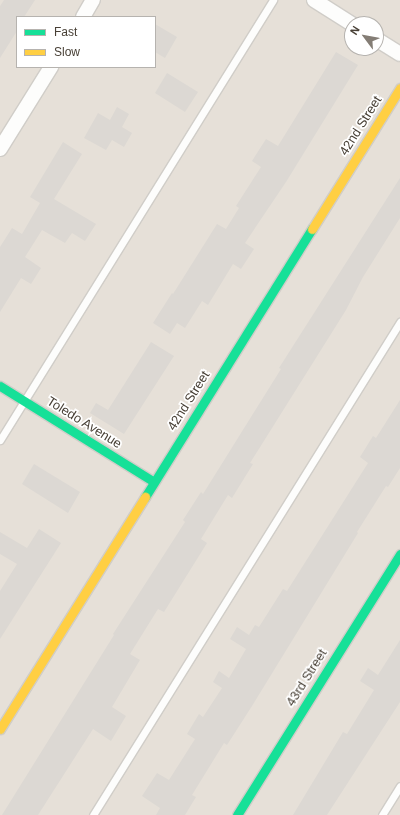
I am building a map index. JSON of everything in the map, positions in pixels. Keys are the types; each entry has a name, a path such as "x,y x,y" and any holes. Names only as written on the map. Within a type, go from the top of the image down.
{"street":[{"path":"83,16 93,0"},
{"path":"314,0 344,19"},
{"path":"384,44 400,54"},
{"path":"0,149 50,68"},
{"name":"42nd Street","path":"0,729 400,88"},
{"name":"Toledo Avenue","path":"0,386 154,482"},
{"name":"43rd Street","path":"237,815 400,554"}],"lane":[{"path":"0,440 273,0"},
{"path":"93,815 400,322"},
{"path":"382,815 400,786"}],"shaded area":[{"path":"0,0 400,0 400,815 0,815"}],"building":[{"path":"4,0 35,0 25,16 16,16 16,33 0,58 0,6"},
{"path":"156,25 177,37 165,58 156,53"},
{"path":"336,52 358,65 286,182 245,243 254,249 241,269 233,264 208,305 202,301 185,328 177,323 170,334 153,323 217,224 226,229 239,208 236,206 261,167 252,161 266,139 278,146"},
{"path":"167,73 198,92 185,112 155,93"},
{"path":"117,107 129,114 122,127 132,133 124,147 112,140 106,150 84,138 98,113 110,120"},
{"path":"63,142 82,154 54,199 96,224 85,241 72,233 65,243 42,230 25,257 41,268 31,284 21,278 0,312 0,247 12,228 22,234 40,203 30,197"},
{"path":"400,178 400,218 363,277 346,310 250,463 253,464 232,498 228,495 201,539 207,543 164,612 158,609 130,654 140,660 112,707 126,716 111,741 93,729 38,815 2,815 114,635 113,634 185,522 183,520 201,492 203,494 281,369 279,368"},
{"path":"151,342 174,356 124,434 90,413 96,403 108,410"},
{"path":"400,400 400,468 388,487 386,486 357,532 358,533 252,706 227,745 224,743 192,795 196,797 185,815 156,815 160,808 142,796 157,773 169,780 195,739 187,734 199,714 203,717 222,688 213,682 219,671 229,678 246,649 230,639 237,627 249,635 255,625 259,627 283,589 287,591 368,463 360,457 373,436 376,438"},
{"path":"34,464 80,492 68,513 22,484"},
{"path":"39,529 61,543 0,639 0,591 17,564 0,554 0,532 27,548"},
{"path":"400,640 400,702 327,815 293,815 343,732 347,734 374,690 360,681 368,668 378,675"}],"traffic: fast":[{"path":"145,497 312,229"},
{"path":"0,386 154,482"},
{"path":"237,815 400,554"}],"traffic: slow":[{"path":"312,229 400,88"},
{"path":"0,729 145,497"}]}
